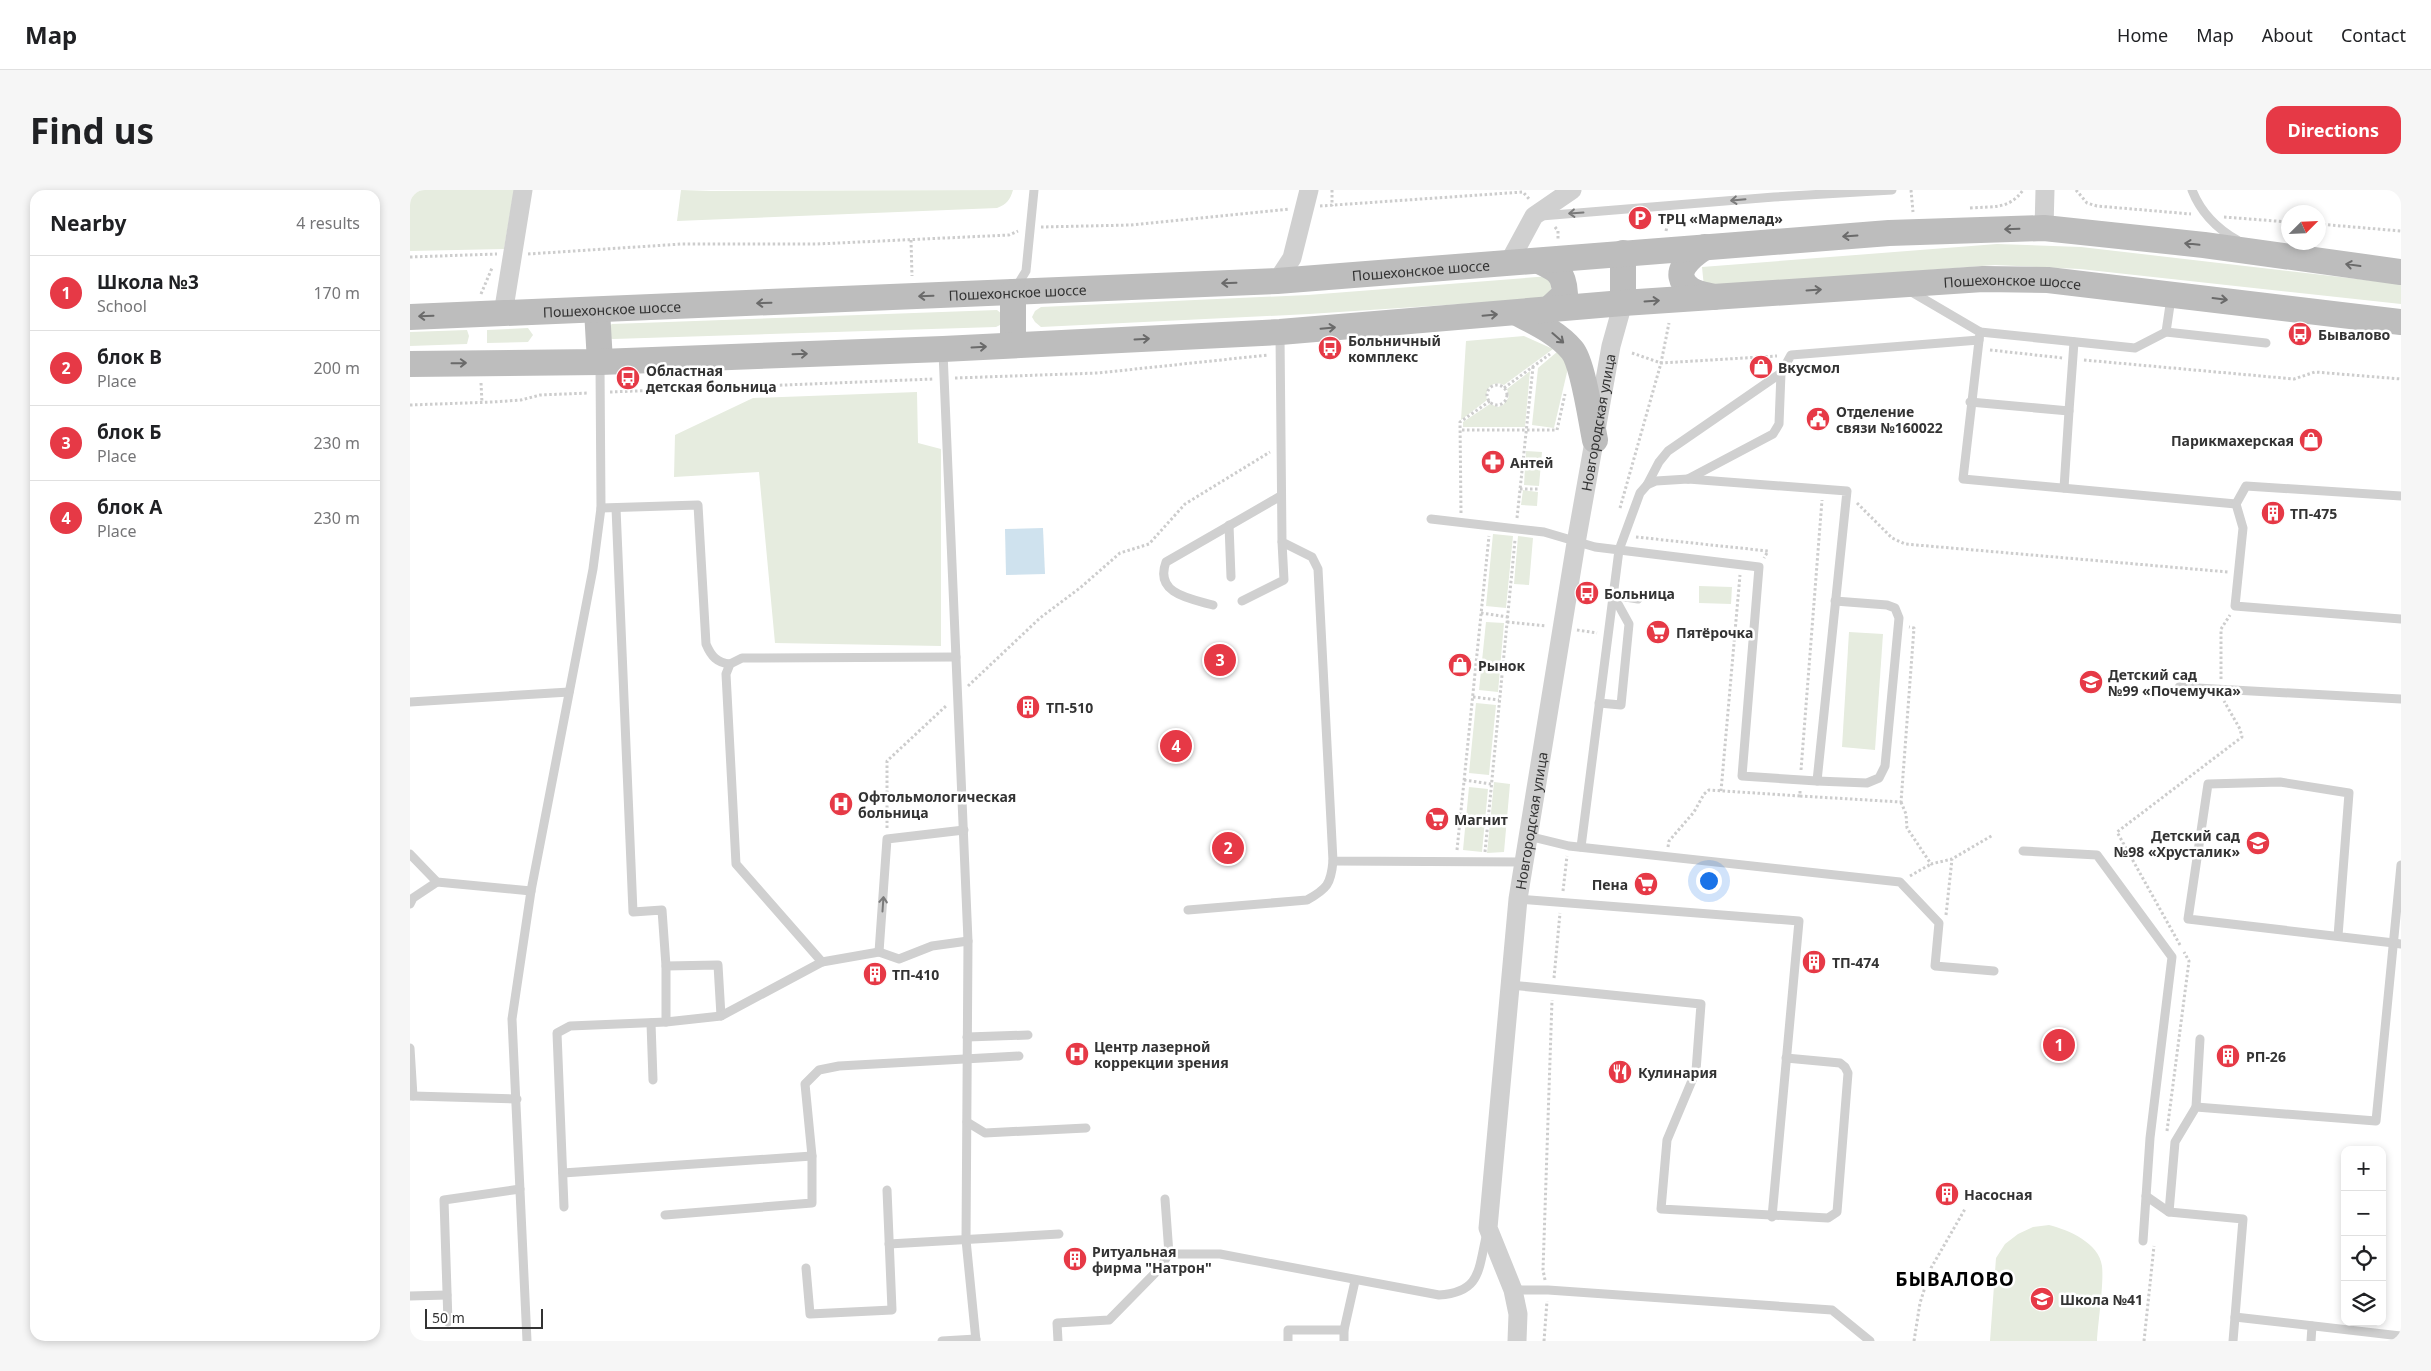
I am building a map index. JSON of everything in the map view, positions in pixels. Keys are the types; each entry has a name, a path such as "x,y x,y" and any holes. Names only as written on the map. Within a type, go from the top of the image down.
{"main road":[{"name":"Пошехонское шоссе","path":"410,317 1277,282 1705,246 1889,233 2044,228 2257,252 2401,272"},
{"path":"1705,246 1687,259 1681,270 1682,280 1691,290 1714,297"},
{"path":"1623,253 1623,303"},
{"path":"1539,261 1556,269 1564,280 1565,294 1548,310"},
{"name":"Пошехонское шоссе","path":"410,364 600,362 1013,345 1280,343 1517,313 1623,303 1983,279 2048,280 2401,322"},
{"path":"1013,292 1013,345"},
{"path":"597,310 600,362"},
{"path":"1517,313 1549,330 1573,351 1583,381 1595,440"}],"street":[{"path":"503,314 524,190"},
{"path":"1508,264 1539,214 1572,190"},
{"path":"2044,190 2044,228"},
{"path":"1277,282 1292,258 1306,199"},
{"name":"Новгородская улица","path":"1517,1341 1518,1314 1513,1290 1488,1228 1518,899 1576,543 1611,346 1623,303"}],"lane":[{"path":"1013,292 1026,271 1034,190"},
{"path":"1539,214 1792,195 1892,190"},
{"path":"2192,190 2206,215 2216,225 2225,233 2257,252"},
{"path":"1898,285 1979,340"},
{"path":"2166,332 2172,294"},
{"path":"1688,479 1773,434 1779,424 1781,373 1790,355 1979,340 2074,342 2135,348 2166,332 2266,343"},
{"path":"1979,340 1970,402 1963,479 2236,504"},
{"path":"2064,488 2074,342"},
{"path":"1242,601 1284,580 1279,497 1280,343"},
{"path":"942,1341 976,1340 966,1240 968,941 943,349"},
{"path":"527,1341 512,1019 531,891 593,569 601,508 600,362"},
{"path":"1580,847 1619,550 1640,493 1668,451 1781,373"},
{"path":"1970,402 2070,411"},
{"path":"1647,485 1656,481 1688,479 1847,491 1817,781"},
{"path":"2401,496 2246,486 2236,504 2244,528 2236,606 2401,619"},
{"path":"1213,606 1177,594 1166,584 1162,572 1166,562 1279,497"},
{"path":"601,508 698,505 706,644 712,656 724,664 730,664 742,658 956,657"},
{"path":"616,508 633,912 662,910 666,966 666,1022"},
{"path":"1431,519 1544,532 1576,543 1759,567 1742,776 1867,783 1879,778 1885,766 1899,618 1895,608 1836,601"},
{"path":"1229,525 1231,577"},
{"path":"1188,910 1307,900 1321,892 1332,880 1333,862 1318,569 1312,557 1282,542"},
{"path":"1613,595 1638,599"},
{"path":"1599,703 1621,705 1629,624 1613,595"},
{"path":"730,664 726,674 736,864 822,962"},
{"path":"2179,687 2401,699"},
{"path":"410,702 570,692"},
{"path":"2338,936 2349,793 2280,782 2208,784 2188,919 2397,944"},
{"path":"879,952 887,839 964,830"},
{"path":"1528,836 1580,847 1900,882 1940,923 1935,966 1994,971"},
{"path":"2023,851 2097,855 2172,957 2150,1138 2143,1241"},
{"path":"410,854 437,882"},
{"path":"1333,862 1524,862"},
{"path":"2196,1107 2376,1121 2397,944 2401,866"},
{"path":"410,904 413,898 437,882 531,891"},
{"path":"1518,899 1799,921 1772,1217"},
{"path":"564,1206 557,1033 570,1026 651,1023 722,1016 822,962 879,952 899,959 932,946 968,941"},
{"path":"666,966 718,965 722,1016"},
{"path":"1510,985 1701,1004 1696,1071 1666,1140 1661,1210 1772,1217 1828,1218 1837,1212 1848,1073 1840,1063 1786,1058"},
{"path":"651,1023 654,1080"},
{"path":"967,1037 1028,1034"},
{"path":"2169,1212 2176,1142 2196,1107 2200,1039"},
{"path":"410,1048 411,1096 517,1099"},
{"path":"665,1214 812,1203 812,1156 805,1084 819,1070 839,1066 1018,1056"},
{"path":"966,1122 985,1133 1086,1128"},
{"path":"562,1172 812,1156"},
{"path":"448,1322 444,1200 520,1189"},
{"path":"806,1268 810,1314 892,1310 887,1190"},
{"path":"2146,1196 2169,1212 2243,1219 2233,1341"},
{"path":"1058,1341 1058,1324 1109,1320 1158,1270 1169,1254 1165,1199"},
{"path":"1169,1254 1220,1254 1355,1281 1439,1295 1456,1294 1468,1288 1476,1277 1488,1228"},
{"path":"889,1244 1059,1234"},
{"path":"1344,1341 1344,1330 1355,1281"},
{"path":"1513,1290 1548,1290 1832,1310 1870,1341"},
{"path":"410,1296 447,1295"},
{"path":"2235,1317 2401,1336"},
{"path":"2311,1341 2312,1326"},
{"path":"1288,1341 1288,1330 1344,1330"}],"path":[{"path":"1332,190 1332,206"},
{"path":"1912,190 1913,212"},
{"path":"2076,190 2087,203 2097,206"},
{"path":"410,257 513,255 682,244 817,244 1009,235 1031,227 1132,225 1306,199 1332,206 1523,192 1539,214 1558,230 1558,239"},
{"path":"2326,225 2401,232"},
{"path":"911,240 912,276"},
{"path":"1979,340 2072,359 2294,379 2314,372 2401,379"},
{"path":"410,405 493,402 522,400 540,395 600,392 1098,372 1280,343"},
{"path":"1504,388 1552,353"},
{"path":"1632,353 1661,363 1790,355"},
{"path":"1484,863 1533,367"},
{"path":"1500,386 1504,388 1507,392 1506,401 1498,405 1490,401 1488,397 1491,388 1500,386"},
{"path":"1462,430 1557,430 1565,393"},
{"path":"1461,522 1462,430 1460,422 1490,401"},
{"path":"887,839 886,761 1040,618 1120,552 1149,544 1185,504 1279,446"},
{"path":"1520,489 1540,489"},
{"path":"1800,796 1823,489"},
{"path":"1847,491 1892,538 1905,544 2239,573"},
{"path":"1456,862 1490,525"},
{"path":"1623,536 1768,551 1759,567"},
{"path":"1720,791 1741,564"},
{"path":"1481,613 1508,617"},
{"path":"1898,627 1914,628 1901,802 1906,814 1907,828 1931,864"},
{"path":"1473,696 1500,700"},
{"path":"1464,780 1491,784"},
{"path":"1666,857 1669,841 1694,812 1704,794 1709,790 1901,802"},
{"path":"1900,882 1931,864 1952,859 1993,835"},
{"path":"1940,923 1946,918 1952,859"},
{"path":"1914,1341 1920,1303 1931,1268 1966,1209"}],"shaded area":[{"path":"410,190 514,190 504,249 410,251"},
{"path":"681,190 1013,190 1008,201 997,208 677,221"},
{"path":"1997,244 2081,247 2401,284 2401,304 2080,269 1995,265 1704,287 1702,267"},
{"path":"1550,276 1552,298 1309,314 1041,327 1032,317 1035,311 1041,307 1308,295"},
{"path":"997,310 1002,314 1002,324 996,327 613,339 607,338 606,328 612,324"},
{"path":"528,328 533,335 528,342 487,343 487,330"},
{"path":"467,330 469,336 467,344 410,346 410,332"},
{"path":"1524,336 1553,349 1504,385 1493,384 1490,386 1486,396 1487,400 1461,420 1466,341"},
{"path":"1557,352 1561,355 1568,368 1554,428 1532,425 1538,368"},
{"path":"1530,371 1525,427 1463,427 1463,422 1490,404 1498,407 1503,405 1509,397 1507,389"},
{"path":"917,392 918,443 941,449 941,646 775,643 759,472 674,477 675,435 753,398"},
{"path":"1526,451 1542,452 1539,486 1524,485"},
{"path":"1523,490 1538,492 1537,506 1521,505"},
{"path":"1493,534 1513,536 1506,608 1486,606"},
{"path":"1518,536 1533,538 1529,585 1514,584"},
{"path":"1699,586 1732,587 1731,604 1699,603"},
{"path":"1486,622 1504,623 1498,692 1479,690"},
{"path":"1849,632 1883,634 1875,750 1842,747"},
{"path":"1476,703 1496,705 1489,775 1469,773"},
{"path":"1494,782 1510,784 1504,852 1487,853"},
{"path":"1469,787 1488,789 1482,852 1463,850"},
{"name":"Школа №41","path":"2049,1225 2065,1230 2082,1239 2089,1244 2100,1258 2102,1283 2097,1341 1990,1341 1996,1258 2005,1244 2018,1234 2033,1227"}],"water":[{"path":"1043,528 1045,574 1006,575 1005,529"}],"place":[{"name":"ТРЦ «Мармелад»","path":"1640,218"},
{"name":"Бывалово","path":"2300,334"},
{"name":"Больничный комплекс","path":"1330,348"},
{"name":"Вкусмол","path":"1761,367"},
{"name":"Областная детская больница","path":"628,378"},
{"name":"Отделение связи №160022","path":"1818,419"},
{"name":"Парикмахерская","path":"2311,440"},
{"name":"Антей","path":"1493,462"},
{"name":"ТП-475","path":"2273,513"},
{"name":"Больница","path":"1587,593"},
{"name":"Пятёрочка","path":"1658,632"},
{"name":"блок Б","path":"1220,660"},
{"name":"Рынок","path":"1460,665"},
{"name":"Детский сад №99 «Почемучка»","path":"2091,682"},
{"name":"ТП-510","path":"1028,707"},
{"name":"блок А","path":"1176,746"},
{"name":"Офтольмологическая больница","path":"841,804"},
{"name":"Магнит","path":"1437,819"},
{"name":"Детский сад №98 «Хрусталик»","path":"2258,843"},
{"name":"блок В","path":"1228,848"},
{"name":"Пена","path":"1646,884"},
{"name":"ТП-474","path":"1814,962"},
{"name":"ТП-410","path":"875,974"},
{"name":"Школа №3","path":"2059,1045"},
{"name":"Центр лазерной коррекции зрения","path":"1077,1054"},
{"name":"РП-26","path":"2228,1056"},
{"name":"Кулинария","path":"1620,1072"},
{"name":"Насосная","path":"1947,1194"},
{"name":"Ритуальная фирма \"Натрон\"","path":"1075,1259"},
{"name":"Школа №41","path":"2042,1299"}],"district":[{"name":"БЫВАЛОВО","path":"1955,1279"}]}
